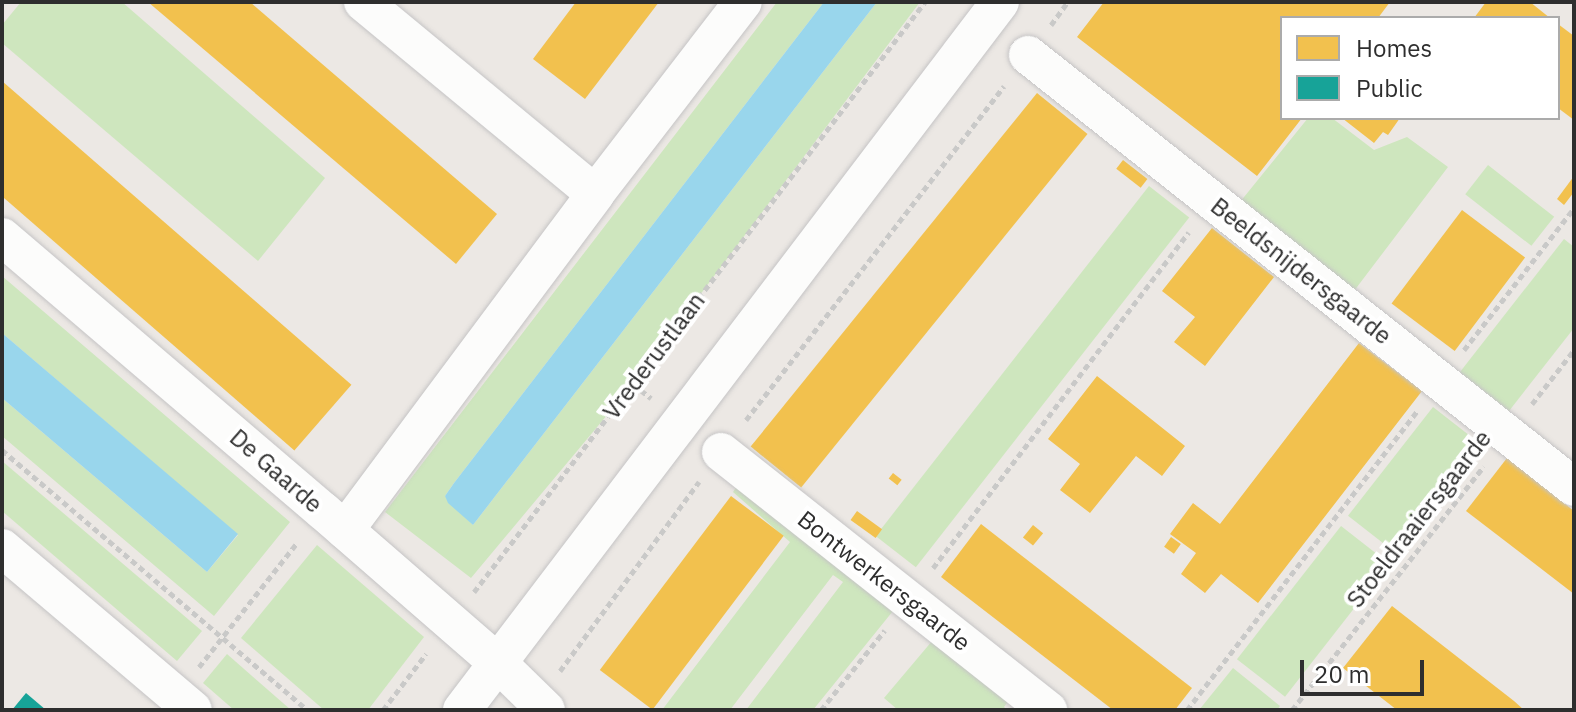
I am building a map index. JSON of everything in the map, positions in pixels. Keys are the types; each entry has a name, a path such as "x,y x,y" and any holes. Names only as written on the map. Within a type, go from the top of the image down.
{"street":[{"path":"363,2 595,194"},
{"path":"334,520 595,194 743,2"},
{"path":"462,710 1000,2"},
{"name":"Beeldsnijdersgaarde","path":"1028,55 1574,487"},
{"name":"De Gaarde","path":"2,237 334,520 498,663 541,706"},
{"name":"Bontwerkersgaarde","path":"721,452 1048,710"},
{"path":"2,548 184,703"}],"path":[{"name":"Vrederustlaan","path":"383,710 925,2"},
{"path":"541,706 721,452 1068,2"},
{"path":"821,710 909,601 1213,201"},
{"path":"1187,710 1574,208"},
{"name":"Stoeldraaiersgaarde","path":"1292,710 1574,350"},
{"path":"2,450 307,710"},
{"path":"184,703 222,638 334,520"}],"green space":[{"path":"21,2 122,2 325,178 258,261 2,43 2,25"},
{"path":"777,2 824,2 445,496 473,525 877,2 920,2 633,384 471,578 385,512"},
{"path":"1306,120 1335,120 1374,150 1407,137 1448,167 1354,291 1240,202"},
{"path":"1488,165 1554,217 1531,246 1465,194"},
{"path":"1149,186 1189,217 916,567 876,536"},
{"path":"1564,239 1574,247 1574,328 1509,411 1460,372"},
{"path":"2,276 290,522 214,616 2,436 2,398 207,572 238,535 2,333"},
{"path":"1433,407 1481,445 1396,553 1348,516"},
{"path":"2,461 202,631 177,661 2,511"},
{"path":"739,483 897,606 813,710 746,710 843,582 833,575 730,710 662,710 790,542 733,492"},
{"path":"1341,526 1389,564 1285,697 1237,659"},
{"path":"317,545 424,637 368,710 324,710 241,638"},
{"path":"938,634 1012,696 1004,707 1007,710 898,710 884,698"},
{"path":"227,654 291,710 234,710 203,683"},
{"path":"1233,668 1280,706 1277,710 1199,710"}],"water":[{"path":"824,2 877,2 473,525 448,503 445,496"},
{"path":"2,333 238,534 207,572 2,398"}],"building: Homes":[{"path":"148,2 250,2 497,214 456,264"},
{"path":"576,2 659,2 585,99 533,59"},
{"path":"1104,2 1390,2 1380,16 1280,16 1280,120 1300,120 1257,176 1077,37"},
{"path":"1486,2 1530,2 1548,16 1476,16"},
{"path":"1560,26 1574,36 1574,120 1560,110"},
{"path":"2,81 351,385 294,450 2,196"},
{"path":"1037,93 1088,134 801,488 751,447"},
{"path":"1345,120 1399,120 1388,135 1383,132 1374,143"},
{"path":"1123,160 1147,179 1141,188 1116,169"},
{"path":"1574,176 1574,192 1564,205 1557,199"},
{"path":"1462,210 1525,258 1455,351 1392,303"},
{"path":"1212,228 1274,277 1205,366 1174,342 1195,317 1162,291"},
{"path":"1359,343 1422,391 1258,603 1221,574 1205,593 1181,574 1196,553 1170,534 1193,503 1220,524"},
{"path":"1097,376 1185,446 1162,476 1136,456 1090,513 1060,490 1080,464 1048,439"},
{"path":"1507,458 1574,511 1574,594 1466,511"},
{"path":"893,473 902,480 897,485 889,479"},
{"path":"731,496 784,536 653,710 600,670"},
{"path":"857,511 882,529 876,538 851,520"},
{"path":"981,524 1192,688 1175,710 1113,710 941,577"},
{"path":"1033,525 1043,533 1033,546 1023,537"},
{"path":"1171,537 1181,544 1174,554 1164,547"},
{"path":"1392,606 1524,710 1397,710 1343,668"}],"building: Public":[{"path":"26,693 46,710 12,710"}]}
